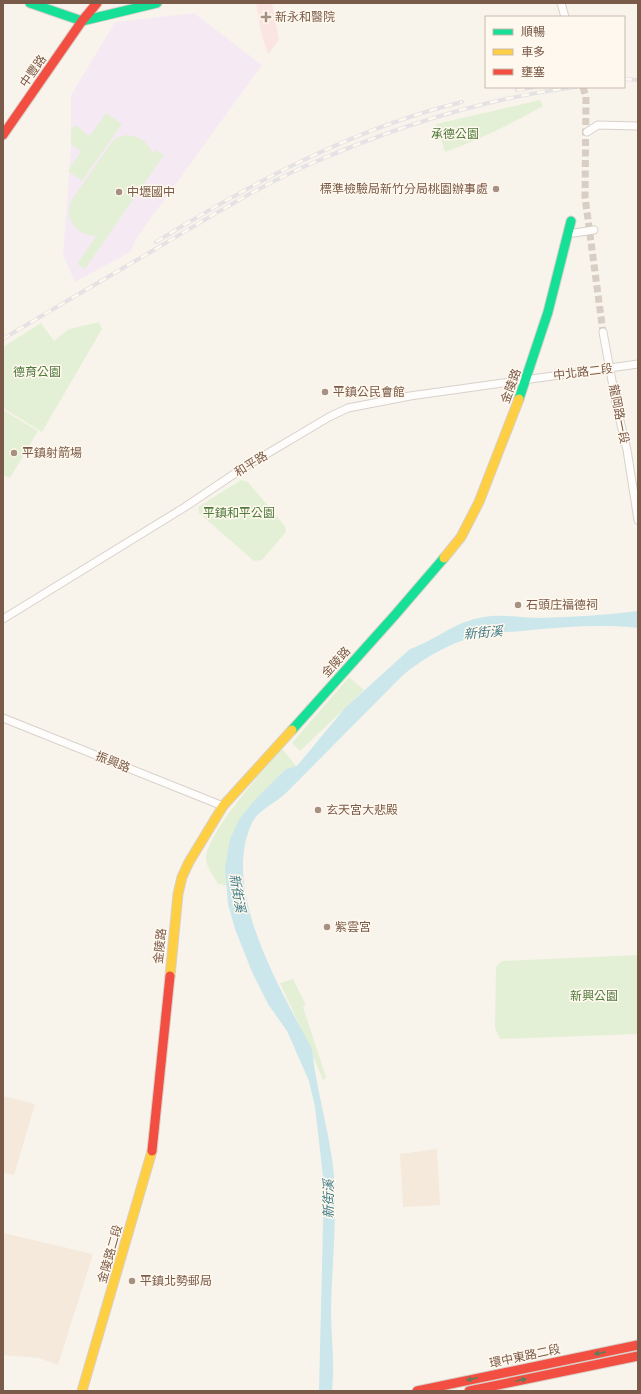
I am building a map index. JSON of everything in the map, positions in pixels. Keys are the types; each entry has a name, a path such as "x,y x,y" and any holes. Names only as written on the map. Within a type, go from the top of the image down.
{"main road":[{"path":"30,3 82,21 157,3"},
{"name":"中豐路","path":"3,135 82,21 97,3"},
{"name":"金陵路","path":"156,1122 172,944 181,883 189,862 224,806 395,615 461,537 479,502 527,379 571,221"},
{"name":"金陵路二段","path":"82,1391 147,1172 154,1143 156,1122"},
{"name":"環中東路二段","path":"417,1391 638,1346"},
{"name":"環中東路二段","path":"469,1391 638,1356"}],"street":[{"path":"561,3 565,16"},
{"path":"587,132 598,125 638,126"},
{"path":"574,233 594,230"},
{"name":"龍岡路一段","path":"603,332 611,368 638,520"},
{"name":"中北路二段","path":"527,379 638,364"},
{"name":"和平路","path":"3,619 185,508 249,464 329,417 348,408 410,396 527,379"},
{"name":"振興路","path":"3,718 224,806"}],"shaded area":[{"name":"新永和醫院","path":"256,3 272,3 279,40 268,54 261,32"},
{"name":"中壢國中","path":"194,13 262,65 138,236 130,252 75,282 63,255 71,147 71,95 115,22"},
{"path":"3,1096 35,1104 14,1175 3,1173"},
{"path":"437,1149 440,1205 403,1207 400,1154"},
{"path":"3,1233 93,1254 58,1365 39,1358 3,1355"}],"green space":[{"name":"承德公園","path":"540,100 543,106 531,113 483,137 445,152 436,124"},
{"path":"106,113 122,124 82,181 68,171 81,151 71,144 71,129 75,125 90,136"},
{"path":"126,135 142,140 151,149 153,154 156,150 164,155 85,269 77,264 96,236 83,233 73,225 69,214 71,201 111,143 116,138"},
{"name":"德育公園","path":"99,322 102,329 42,432 3,408 3,347 41,323 54,341 69,329"},
{"name":"平鎮射箭場","path":"3,410 38,431 10,478 3,475"},
{"name":"平鎮和平公園","path":"241,480 248,482 285,526 286,532 262,560 254,561 199,513 198,507"},
{"path":"349,677 364,690 300,751 292,743"},
{"path":"282,749 297,767 254,805 231,886 218,884 210,872 206,862 208,848 215,834 237,802"},
{"name":"新興公園","path":"638,955 638,1034 500,1039 495,1028 496,967 502,961"},
{"path":"293,979 306,1005 303,1007 326,1077 323,1080 280,983"}],"water":[{"name":"新街溪","path":"638,611 638,628 584,626 494,633 461,641 440,650 403,675 282,797 258,814 252,823 244,850 244,878 249,908 258,939 271,969 312,1049 333,1166 335,1202 331,1309 333,1381 332,1391 319,1391 324,1185 315,1107 309,1081 287,1031 268,1004 252,972 235,929 228,904 225,868 230,839 240,818 253,802 286,769 297,766 345,708 410,649 419,646 452,628 470,620 479,618 502,616 552,618"}],"tunnel":[{"path":"583,88 586,97 585,197 603,332"}],"railway":[{"path":"625,79 638,80"},
{"path":"517,90 529,88"},
{"path":"3,339 235,202 308,165 373,138 439,116 506,99 568,88"},
{"path":"156,242 229,199 304,160 381,127 421,113 462,102"}],"traffic: fast":[{"path":"30,3 82,21 157,3"},
{"path":"519,399 548,312 571,221"},
{"path":"292,730 444,558"}],"traffic: slow":[{"path":"444,558 461,537 479,502 519,399"},
{"path":"170,976 178,894 182,877 189,862 223,806 292,730"},
{"path":"82,1391 152,1151"}],"traffic: jam":[{"path":"3,135 82,21 97,3"},
{"path":"152,1151 170,976"},
{"path":"417,1391 638,1345"},
{"path":"469,1391 638,1356"}],"place":[{"name":"新永和醫院","path":"266,17"},
{"name":"標準檢驗局新竹分局桃園辦事處","path":"496,189"},
{"name":"中壢國中","path":"119,192"},
{"name":"平鎮公民會館","path":"325,392"},
{"name":"平鎮射箭場","path":"14,453"},
{"name":"石頭庄福德祠","path":"518,605"},
{"name":"玄天宮大悲殿","path":"318,810"},
{"name":"紫雲宮","path":"327,927"},
{"name":"平鎮北勢郵局","path":"132,1281"}]}
